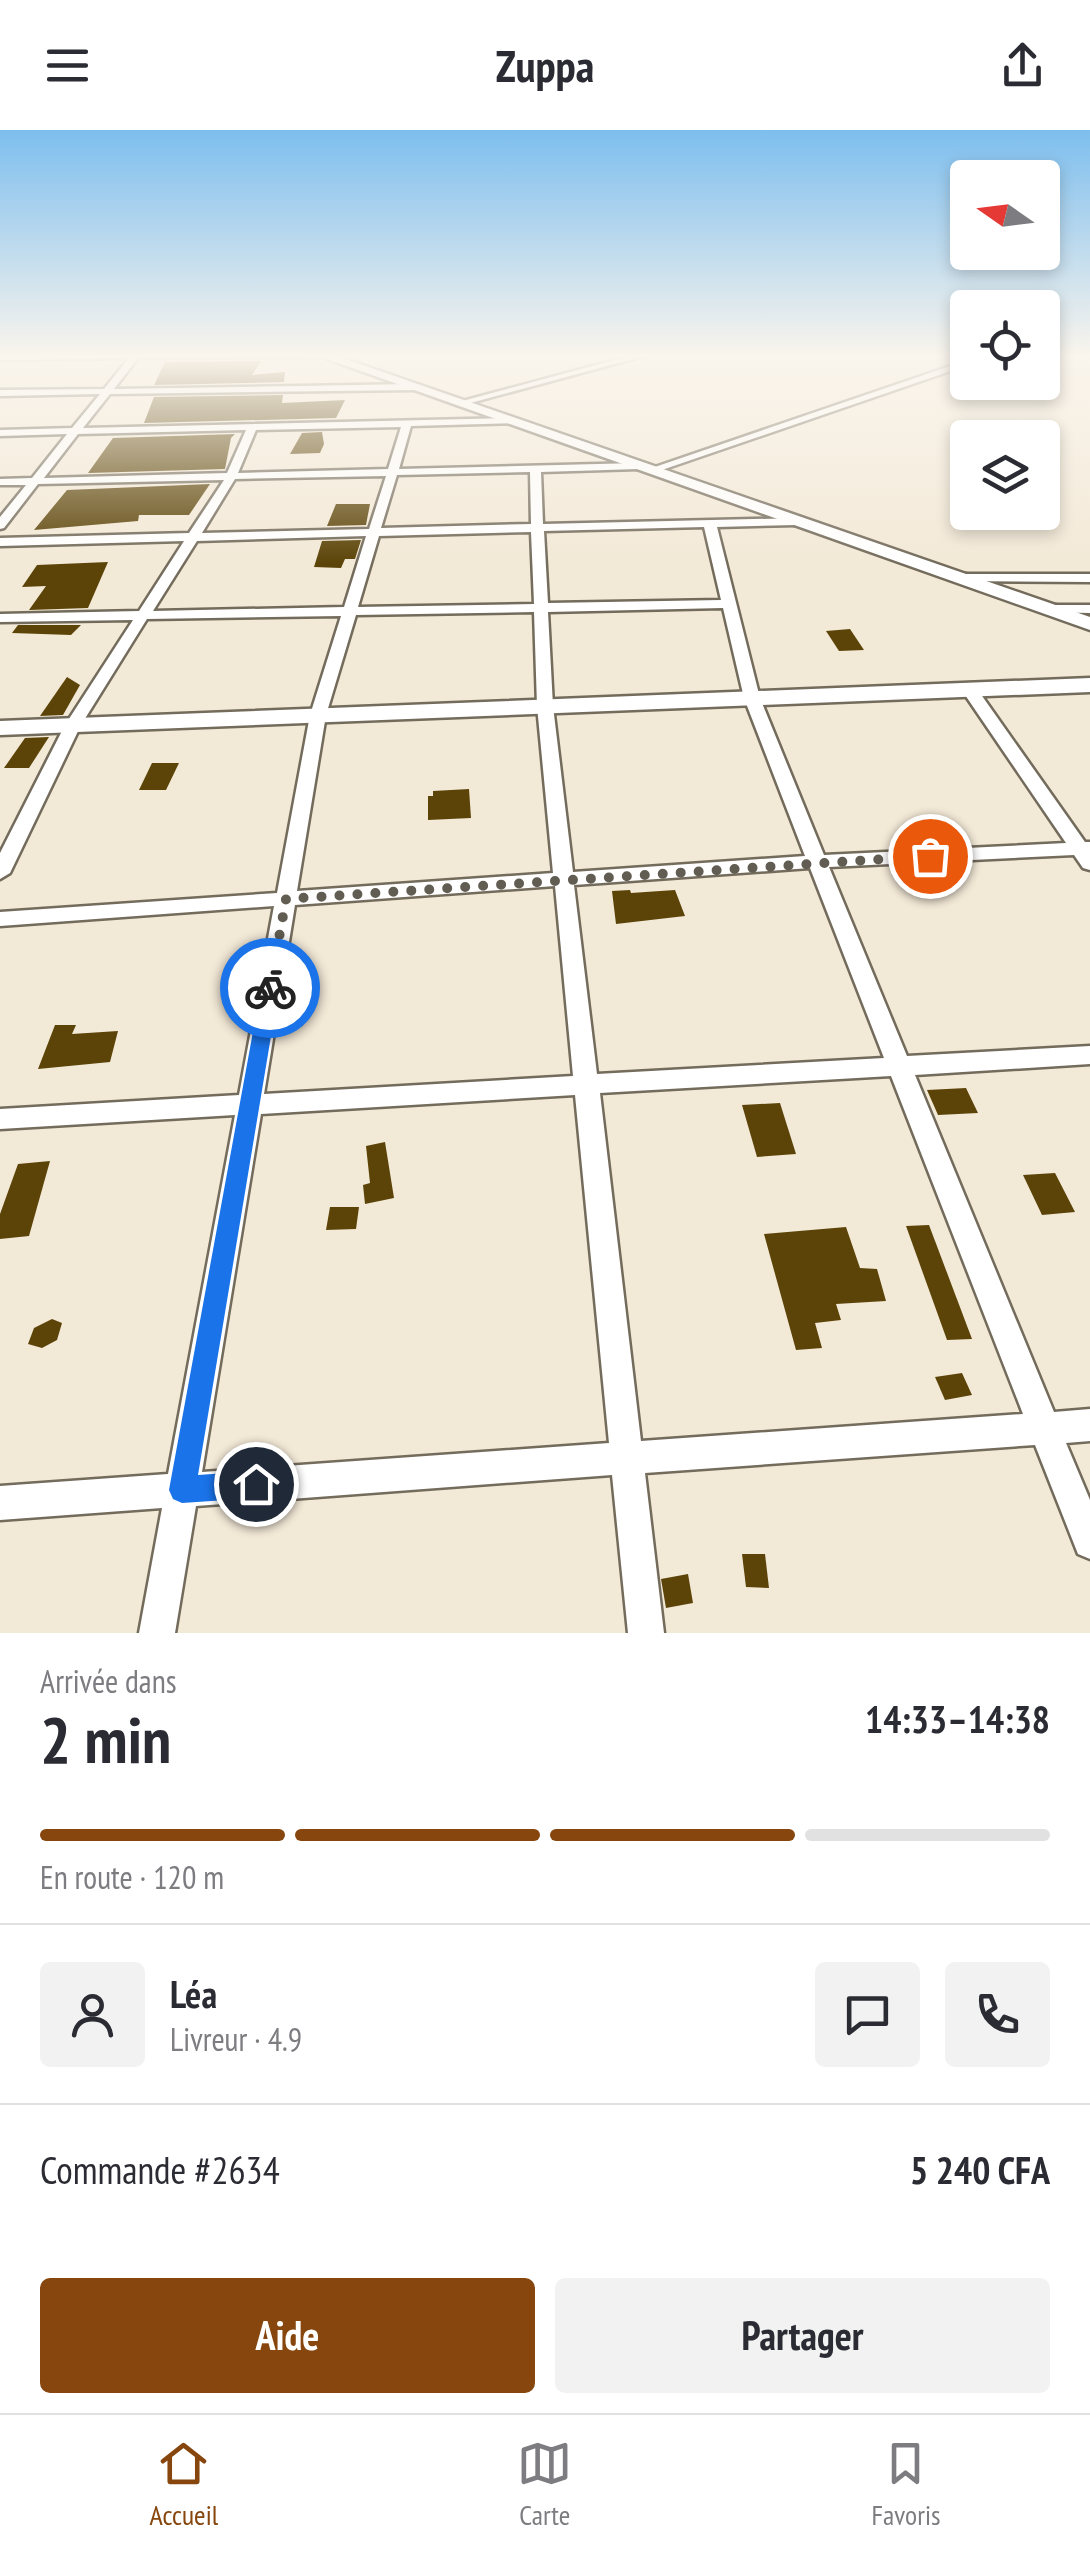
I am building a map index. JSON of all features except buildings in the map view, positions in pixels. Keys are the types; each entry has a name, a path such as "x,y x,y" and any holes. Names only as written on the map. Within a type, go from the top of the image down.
{"street":[{"path":"0,524 80,424"},
{"path":"0,434 402,424"},
{"path":"157,1633 318,715 407,424"},
{"path":"521,424 1090,624"},
{"path":"0,482 645,468 779,424"},
{"path":"0,874 73,725 231,477 252,428"},
{"path":"536,469 546,706 646,1633"},
{"path":"0,542 796,521"},
{"path":"710,525 752,698 1090,1542"},
{"path":"960,578 1090,578"},
{"path":"0,618 729,604"},
{"path":"1048,609 1090,609"},
{"path":"0,728 1090,685"},
{"path":"969,689 1086,854"},
{"path":"0,920 817,861 1086,854"},
{"path":"0,1119 1090,1055"},
{"path":"0,1503 1090,1425"}],"way so far":[{"path":"270,988 286,899 930,856"}],"route":[{"path":"256,1484 182,1490 270,988"}]}
